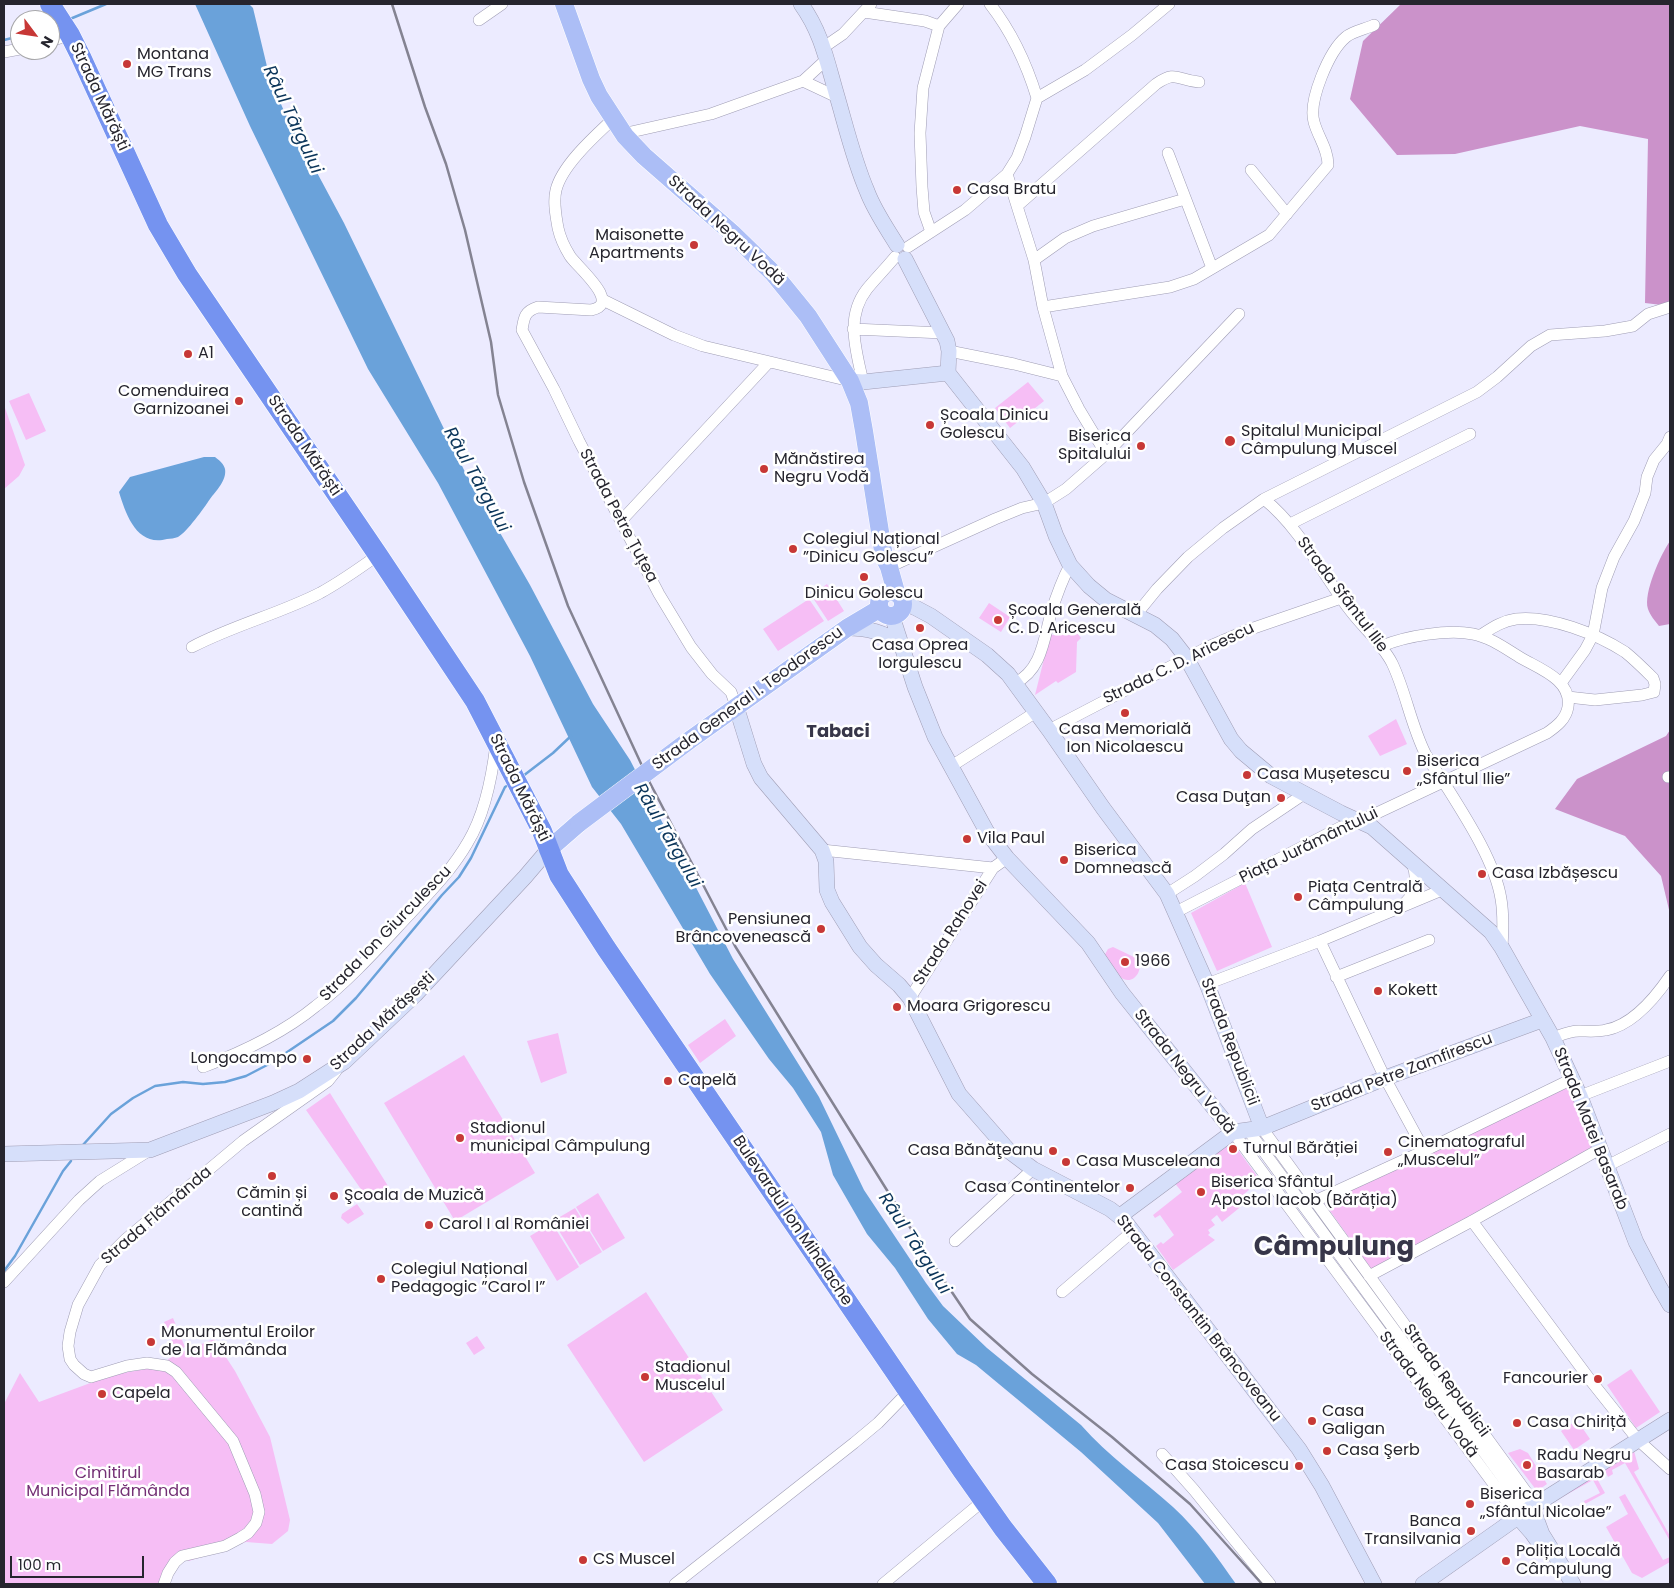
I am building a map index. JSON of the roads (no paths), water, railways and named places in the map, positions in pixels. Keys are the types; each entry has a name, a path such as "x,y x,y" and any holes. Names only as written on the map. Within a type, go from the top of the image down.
{"highway":[{"name":"Strada Mărăști","path":"61,21 158,225 187,274 466,686 542,831 548,850"},
{"name":"Bulevardul Ion Mihalache","path":"548,850 559,875 606,948 983,1501 1047,1584"}],"main road":[{"name":"Strada Negru Vodă","path":"564,4 591,79 613,119 625,136 644,156 773,273 808,316 856,381 887,562 880,571 901,644 925,713 950,767 979,820 994,843 1007,858 1088,943 1122,993 1248,1130"},
{"path":"801,4 816,26 826,53 837,97 867,192 943,332 949,350 948,372 856,381"},
{"name":"Strada Matei Basarab","path":"948,372 1023,468 1044,503 1070,566 1089,586 1114,605 1148,621 1165,632 1186,657 1226,731 1241,751 1271,776 1372,827 1491,932 1553,1038 1580,1096 1636,1242 1670,1305"},
{"name":"Strada General I. Teodorescu","path":"548,850 579,823 736,706 847,628 890,604"},
{"name":"Strada Republicii","path":"890,604 924,612 987,655 1000,667 1015,683 1103,808 1167,894 1207,984 1248,1130"},
{"path":"847,628 862,628 876,631 901,644"},
{"path":"736,706 754,764 761,778 822,850"},
{"name":"Strada Mărășești","path":"4,1154 150,1150 273,1103 320,1078 344,1062 415,995 548,850"},
{"name":"Strada Constantin Brâncoveanu","path":"822,850 826,861 827,890 832,902 868,956 910,998 959,1094 1009,1151 1033,1169 1110,1208 1133,1231 1299,1449 1322,1486 1374,1584"},
{"name":"Strada Petre Zamfirescu","path":"1120,1216 1248,1130 1542,1020"},
{"path":"1423,1584 1526,1512 1670,1420"},
{"name":"Strada Negru Vodă","path":"1526,1512 1532,1533 1564,1584"},
{"name":"Strada Negru Vodă","path":"1526,1512 1573,1584"}],"street":[{"path":"479,20 502,4"},
{"path":"931,232 924,212 920,133 923,88 939,26 958,4"},
{"path":"613,119 569,165 559,181 556,191 555,208 558,229 564,244 570,256 595,284 600,292 601,303 702,346 856,381 853,328 858,305 866,290 901,252 965,210 1007,174 1017,158 1025,137 1037,98 1031,78 1010,35 1001,18 990,4"},
{"path":"1037,98 1085,70 1132,35 1168,4"},
{"path":"625,136 631,132 711,114 803,81 868,8 939,26"},
{"path":"1043,308 1170,286 1194,279 1269,235 1328,165 1328,156 1313,120 1314,100 1321,77 1333,54 1346,37 1374,25"},
{"path":"1017,206 1168,76 1174,75 1188,81 1198,82"},
{"path":"803,81 837,97"},
{"path":"1168,153 1212,268"},
{"path":"1252,170 1287,214"},
{"path":"1007,174 1034,260 1043,308 1062,376 1106,454"},
{"path":"1034,260 1064,238 1093,226 1185,200"},
{"name":"Strada Petre Țuțea","path":"601,303 591,310 538,308 531,310 525,315 522,330 659,594 690,647 712,674 731,692 736,706"},
{"path":"1134,616 1188,557 1223,528 1264,499 1478,392 1531,346 1550,335 1605,331 1632,326 1648,314 1670,307"},
{"path":"887,562 995,518 1022,508 1044,503 1066,489 1106,454 1239,314"},
{"path":"853,328 943,332"},
{"path":"949,350 1062,376"},
{"path":"621,522 769,362"},
{"path":"1290,524 1470,434"},
{"path":"1561,683 1593,636 1602,588 1614,557 1634,521 1645,493 1647,477 1654,460 1667,444 1670,437"},
{"name":"Strada Sfântul Ilie","path":"1264,499 1290,524 1358,621 1382,646 1399,680 1426,756 1443,781 1485,854 1496,878 1503,917 1502,948"},
{"path":"192,647 216,634 274,614 321,592 378,555"},
{"path":"1015,683 1027,676 1036,664 1064,576 1070,566"},
{"name":"Strada C. D. Aricescu","path":"1049,730 1186,657 1245,630 1341,598"},
{"path":"1382,646 1410,637 1462,632 1481,635 1524,659 1561,683 1567,691 1568,697 1594,700 1654,692 1655,684 1653,678 1624,652 1593,636 1560,624 1528,618 1501,623 1481,635"},
{"name":"Piața Jurământului","path":"1176,912 1303,845 1341,827 1360,821 1547,733 1557,726 1566,712 1568,697"},
{"path":"950,767 1036,712"},
{"name":"Strada Ion Giurculescu","path":"203,1067 251,1046 296,1021 317,1006 394,931 445,876 469,841 481,813 496,742"},
{"path":"1167,894 1224,854 1252,829 1304,794"},
{"path":"822,850 993,868 1007,858"},
{"path":"1401,907 1410,898 1415,887 1415,871 1412,863"},
{"name":"Strada Rahovei","path":"910,998 993,868"},
{"path":"1207,984 1320,941 1442,890"},
{"path":"1336,977 1429,940"},
{"path":"1320,941 1385,1078 1424,1150"},
{"path":"1553,1038 1567,1032 1605,1030 1619,1027 1638,1013 1662,988 1670,976"},
{"path":"1580,1096 1670,1061"},
{"name":"Strada Flămânda","path":"164,1584 175,1562 182,1556 225,1546 248,1533 256,1522 259,1512 255,1494 233,1441 176,1372 167,1366 147,1363 127,1366 91,1377 84,1374 74,1365 70,1359 68,1346 78,1305 100,1265 126,1239 244,1142 328,1081 344,1062"},
{"path":"1315,1201 1572,1079"},
{"name":"Strada Republicii","path":"1248,1130 1315,1201 1527,1492 1526,1512"},
{"name":"Strada Negru Vodă","path":"1248,1130 1526,1512"},
{"path":"1608,1166 1670,1134"},
{"path":"1369,1276 1600,1149"},
{"path":"4,1282 78,1200 100,1181 150,1150"},
{"path":"955,1241 1033,1169"},
{"path":"1472,1221 1591,1381 1638,1440 1670,1469"},
{"path":"1062,1292 1133,1231"},
{"path":"675,1584 854,1443 878,1423 908,1392"},
{"path":"1162,1454 1194,1490 1270,1584"},
{"path":"883,1584 983,1501"}],"water":[{"name":"Râul Târgului","path":"195,4 249,4 253,8 270,79 284,111 344,223 464,470 530,585 593,704 630,760 733,959 819,1097 864,1190 943,1306 987,1348 1081,1425 1114,1457 1173,1507 1199,1534 1236,1584 1205,1584 1158,1523 1081,1452 976,1365 957,1354 928,1319 895,1268 867,1234 833,1175 821,1132 793,1088 769,1059 710,974 621,824 592,787 530,656 438,483 368,369 250,126"},
{"path":"204,457 215,457 224,465 225,473 220,485 200,514 178,537 157,540 140,534 129,519 119,492 130,477"}],"waterway":[{"path":"70,19 106,4"},
{"path":"4,40 10,38"},
{"path":"523,776 553,753 571,736"},
{"path":"82,1146 111,1114 133,1098 155,1086 183,1082 203,1084 225,1082 246,1076 271,1063 333,1021 356,998 459,877 471,858 505,787 510,784"},
{"path":"4,1271 15,1256 63,1171 71,1161"}],"railway":[{"path":"392,4 425,107 446,164 465,230 491,342 498,395 524,482 568,606 650,783 735,946 931,1261 970,1319 1032,1374 1112,1437 1190,1504 1262,1584"}],"place":[{"name":"Montana MG Trans","path":"127,64"},
{"name":"Casa Bratu","path":"957,190"},
{"name":"Maisonette Apartments","path":"694,245"},
{"name":"A1","path":"188,354"},
{"name":"Comenduirea Garnizoanei","path":"239,401"},
{"name":"Școala Dinicu Golescu","path":"930,425"},
{"name":"Spitalul Municipal Câmpulung Muscel","path":"1230,441"},
{"name":"Biserica Spitalului","path":"1141,446"},
{"name":"Mănăstirea Negru Vodă","path":"764,469"},
{"name":"Colegiul Național ”Dinicu Golescu”","path":"793,549"},
{"name":"Dinicu Golescu","path":"864,577"},
{"name":"Școala Generală C. D. Aricescu","path":"998,620"},
{"name":"Casa Oprea Iorgulescu","path":"920,628"},
{"name":"Casa Memorială Ion Nicolaescu","path":"1125,713"},
{"name":"Biserica „Sfântul Ilie”","path":"1407,771"},
{"name":"Casa Mușetescu","path":"1247,775"},
{"name":"Casa Duţan","path":"1281,798"},
{"name":"Vila Paul","path":"967,839"},
{"name":"Biserica Domnească","path":"1064,860"},
{"name":"Casa Izbășescu","path":"1482,874"},
{"name":"Piața Centrală Câmpulung","path":"1298,897"},
{"name":"Pensiunea Brâncovenească","path":"821,929"},
{"name":"1966","path":"1125,962"},
{"name":"Kokett","path":"1378,991"},
{"name":"Moara Grigorescu","path":"897,1007"},
{"name":"Longocampo","path":"307,1059"},
{"name":"Capelă","path":"668,1081"},
{"name":"Stadionul municipal Câmpulung","path":"460,1138"},
{"name":"Turnul Bărăției","path":"1233,1149"},
{"name":"Casa Bănăţeanu","path":"1053,1151"},
{"name":"Cinematograful „Muscelul”","path":"1388,1152"},
{"name":"Casa Musceleana","path":"1066,1162"},
{"name":"Cămin și cantină","path":"272,1176"},
{"name":"Casa Continentelor","path":"1130,1188"},
{"name":"Biserica Sfântul Apostol Iacob (Bărăția)","path":"1201,1192"},
{"name":"Şcoala de Muzică","path":"334,1196"},
{"name":"Carol I al României","path":"429,1225"},
{"name":"Colegiul Național Pedagogic ”Carol I”","path":"381,1279"},
{"name":"Monumentul Eroilor de la Flămânda","path":"151,1342"},
{"name":"Stadionul Muscelul","path":"645,1377"},
{"name":"Fancourier","path":"1598,1379"},
{"name":"Capela","path":"102,1394"},
{"name":"Casa Galigan","path":"1312,1421"},
{"name":"Casa Chiriță","path":"1517,1423"},
{"name":"Casa Şerb","path":"1327,1451"},
{"name":"Radu Negru Basarab","path":"1527,1465"},
{"name":"Casa Stoicescu","path":"1299,1466"},
{"name":"Biserica „Sfântul Nicolae”","path":"1470,1504"},
{"name":"Banca Transilvania","path":"1471,1531"},
{"name":"CS Muscel","path":"583,1560"},
{"name":"Poliția Locală Câmpulung","path":"1506,1561"}],"district":[{"name":"Tabaci","path":"838,732"},
{"name":"Câmpulung","path":"1334,1248"}],"park label":[{"name":"Cimitirul Municipal Flămânda","path":"108,1483"}]}
